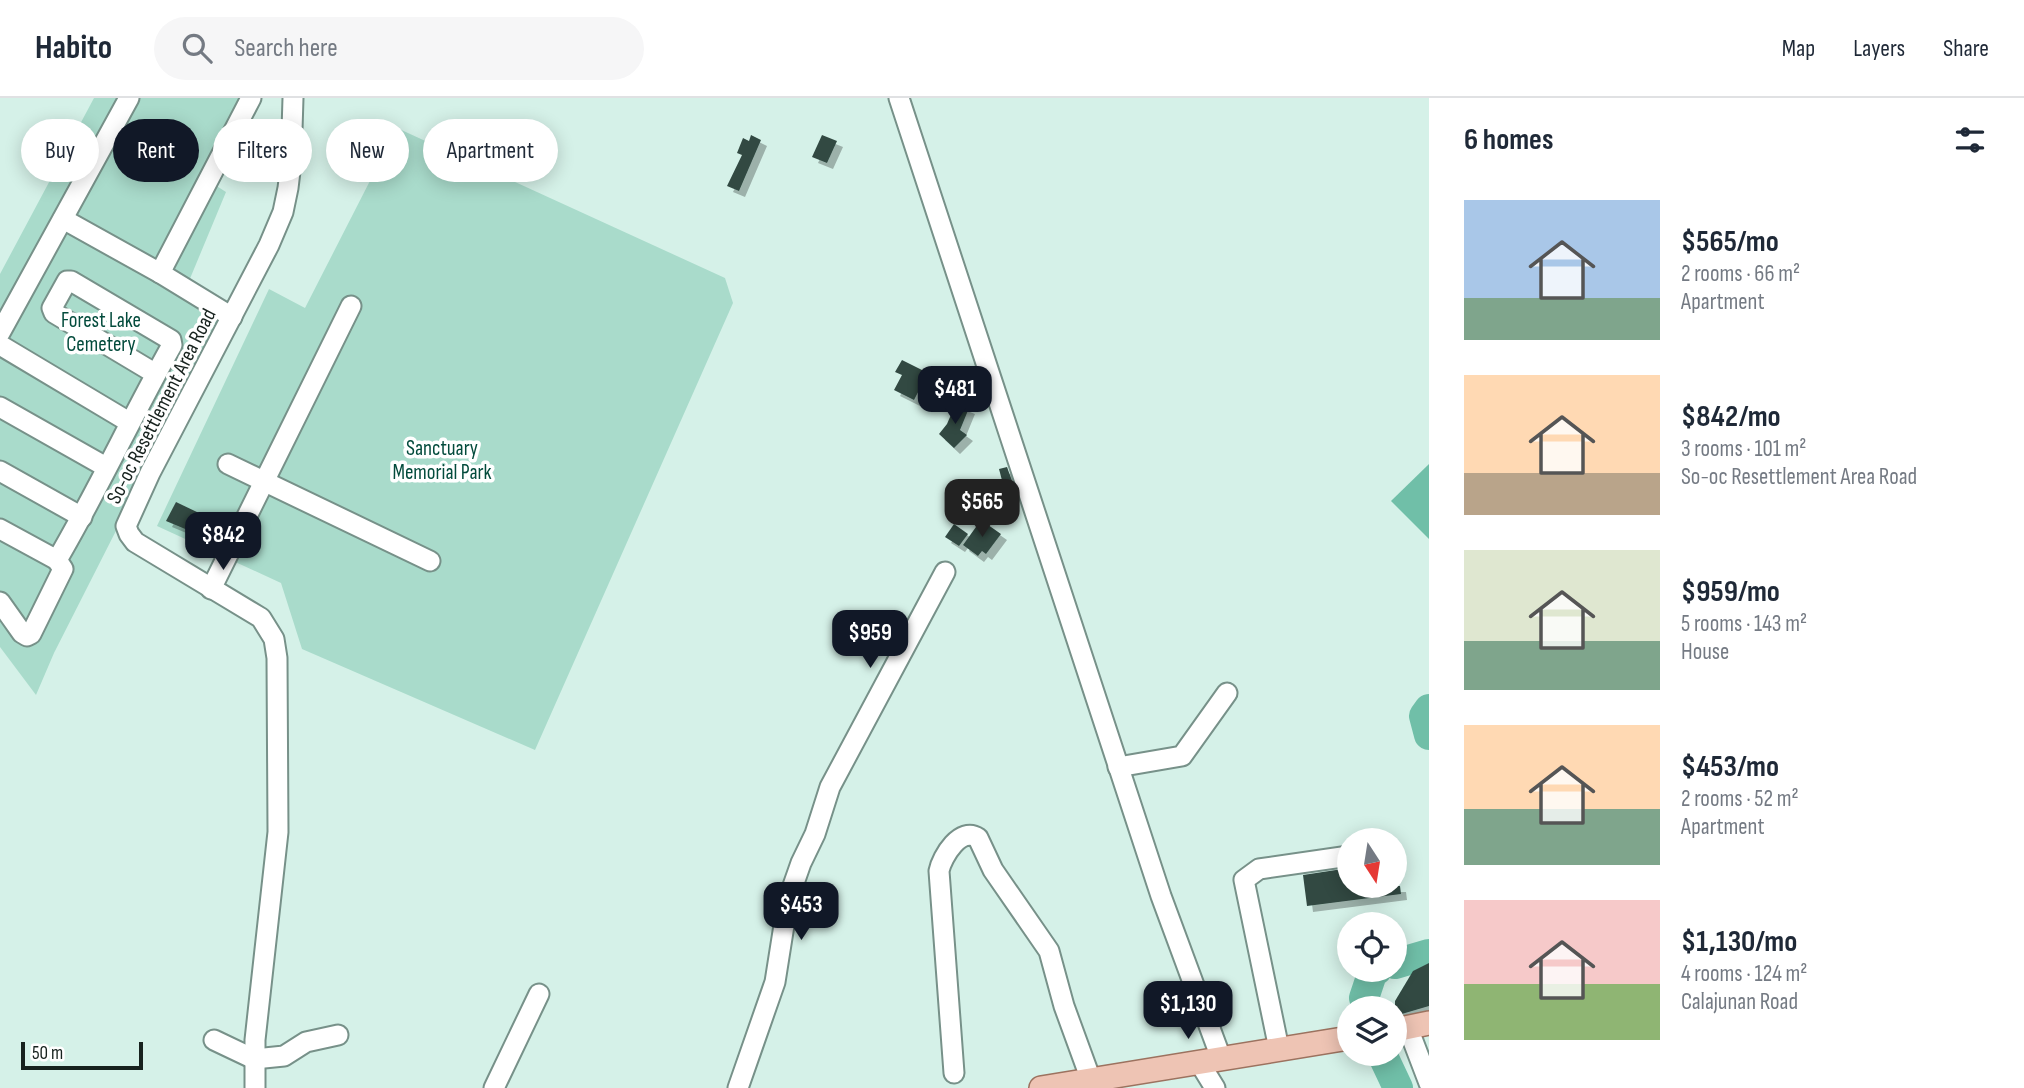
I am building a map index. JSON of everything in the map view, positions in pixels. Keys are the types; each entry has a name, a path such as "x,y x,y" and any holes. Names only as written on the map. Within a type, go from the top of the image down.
{"main road":[{"path":"1041,1088 1337,1040"}],"street":[{"path":"0,334 129,98"},
{"path":"160,272 251,98"},
{"name":"So-oc Resettlement Area Road","path":"255,1088 254,1059 278,832 277,658 274,639 261,618 135,542 126,526 150,472 269,245 283,212 291,163 293,98"},
{"path":"899,98 1161,896 1210,1060 1215,1088"},
{"path":"63,219 160,272 232,317"},
{"path":"57,560 82,517 129,422 173,345 171,340 67,281 52,308 54,313 156,374"},
{"path":"211,589 351,306"},
{"path":"0,345 129,422"},
{"path":"0,407 106,467"},
{"path":"228,464 430,561"},
{"path":"0,471 82,517"},
{"path":"0,529 57,560 63,569 31,634 27,636 22,633 0,602"},
{"path":"738,1088 775,982 788,900 815,834 830,788 944,572"},
{"path":"1118,766 1182,756 1227,693"},
{"path":"954,1073 939,871 941,862 951,847 962,836 969,834 978,838 993,870 1049,951 1091,1080"},
{"path":"1279,1049 1244,880 1259,869 1337,858"},
{"path":"494,1088 540,994"},
{"path":"1410,1027 1429,1083"},
{"path":"214,1040 254,1059 284,1056 306,1042 338,1035"}],"green space":[{"name":"Forest Lake Cemetery","path":"94,98 260,98 249,119 213,119 213,182 217,182 215,185 226,192 189,281 231,304 54,653 36,695 0,647 0,274 49,182 99,182 99,119 83,119"},
{"name":"Sanctuary Memorial Park","path":"409,133 423,140 423,182 515,182 725,278 733,303 535,750 302,649 281,583 157,526 269,289 305,308 369,182 409,182"}],"shaded area":[{"path":"1429,464 1429,539 1391,501"}],"building":[{"path":"751,135 761,140 739,191 727,186 742,155 737,153 743,138 749,141"},
{"path":"822,135 837,141 827,163 812,157"},
{"path":"902,360 928,373 914,400 894,390 902,375 895,372"},
{"path":"956,403 969,408 960,430 967,435 954,448 939,434 947,424"},
{"path":"1007,467 1015,489 1005,492 999,469"},
{"path":"176,502 199,513 190,531 166,521"},
{"path":"981,520 1001,534 986,554 982,551 978,556 963,545"},
{"path":"954,524 968,534 959,546 945,537"},
{"path":"1337,870 1337,898 1370,898 1307,906 1303,875"},
{"path":"1429,963 1429,1006 1407,1012 1407,996 1398,996 1413,971"}],"waterway":[{"path":"1429,709 1424,716 1429,735"},
{"path":"1407,960 1429,954"},
{"path":"1365,996 1369,982"},
{"path":"1388,1066 1398,1088"}]}
